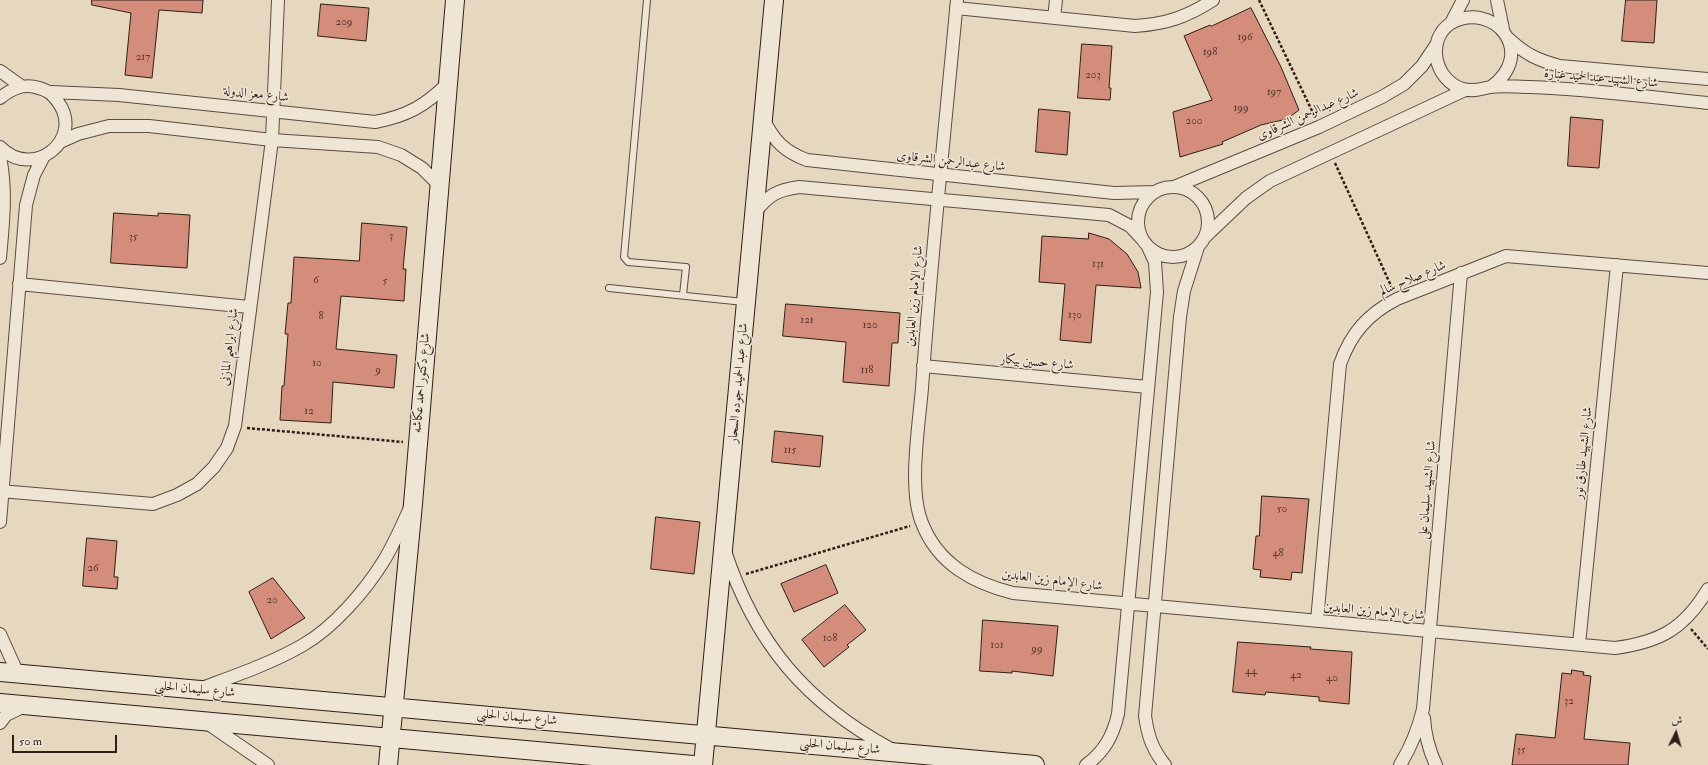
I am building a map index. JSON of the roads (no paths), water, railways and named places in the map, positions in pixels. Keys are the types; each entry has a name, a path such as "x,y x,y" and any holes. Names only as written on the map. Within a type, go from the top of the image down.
{"street":[{"name":"شارع ابراهيم المازنى","path":"1,491 153,504 177,495 197,484 214,468 227,448 235,426 249,307 272,140 272,111 278,0"},
{"name":"شارع دكتور احمد عكاشه","path":"388,765 413,504 455,0"},
{"name":"شارع عبد الحميد جوده السحار","path":"703,765 774,0"},
{"path":"1054,18 1056,0"},
{"path":"1463,0 1451,23 1440,36 1437,44 1436,56 1441,73 1454,85 1464,90 1478,91 1491,87 1503,76 1511,60 1511,49 1505,34 1497,0"},
{"path":"956,4 1054,18 1135,26 1160,24 1184,17 1209,2"},
{"name":"شارع الإمام زين العابدين","path":"956,4 923,366 915,483 921,522 933,544 948,562 968,577 989,587 1013,593 1615,648 1640,644 1664,635 1684,620 1699,604 1708,589"},
{"path":"1451,23 1466,16 1484,17 1494,21 1505,34"},
{"name":"شارع الشهيد عبدالحميد غبارة","path":"1505,34 1529,55 1540,61 1560,66 1708,79"},
{"name":"شارع عبدالرحمن الشرقاوى","path":"1174,187 1319,127 1382,97 1404,84 1422,66 1437,44"},
{"path":"0,71 21,86"},
{"name":"شارع معز الدولة","path":"21,86 33,86 51,92 118,95 375,122 396,118 415,110 433,98 447,84"},
{"path":"0,98 10,90 21,86"},
{"name":"شارع الشهيد عبدالحميد غبارة","path":"1491,87 1548,88 1708,103"},
{"path":"755,212 767,199 782,190 799,187 938,198 1110,215 1130,226 1150,248 1158,254 1169,257 1179,257 1189,253 1246,198 1270,181 1464,90"},
{"path":"0,147 14,157 24,160 34,160 53,150 60,142 65,131 65,119 62,107 51,92"},
{"name":"شارع عبدالرحمن الشرقاوى","path":"764,119 770,134 780,146 792,154 807,160 1114,193 1155,192"},
{"path":"60,142 91,130 109,126 149,126 272,140 378,147 401,155 439,184"},
{"path":"0,522 1,491 26,205 34,175 44,156"},
{"path":"0,157 4,190 0,258"},
{"path":"1142,239 1138,226 1139,212 1145,201 1155,192 1164,188 1174,187 1186,189 1196,195 1208,214 1208,226 1184,291 1180,317 1145,716 1148,735 1155,752 1165,765"},
{"path":"1086,765 1106,746 1114,730 1118,714 1158,277 1150,248"},
{"name":"شارع صلاح سالم","path":"1317,621 1340,364 1346,347 1355,331 1372,314 1397,299 1506,256 1708,273"},
{"name":"شارع الشهيد طارق نور","path":"1579,644 1617,265"},
{"name":"شارع الشهيد سليمان على","path":"1436,765 1430,752 1424,731 1423,709 1461,273"},
{"path":"19,284 249,307"},
{"name":"شارع حسين بيكار","path":"923,366 1148,387"},
{"path":"196,690 276,660 305,644 333,622 361,593 383,562 413,504"},
{"path":"724,548 734,578 748,609 766,639 787,667 810,692 836,715 865,735 895,752"},
{"path":"0,634 18,674"},
{"name":"شارع سليمان الحلبى","path":"0,672 122,684 394,706 895,752 974,762 1035,765"},
{"path":"120,713 122,684"},
{"path":"0,703 693,765"},
{"path":"0,722 6,715 25,706"},
{"name":"شارع الشهيد سليمان على","path":"1400,765 1410,748 1418,729 1423,709"},
{"path":"203,720 268,765"}],"lane":[{"path":"647,0 624,257 628,262 686,267 683,296"},
{"path":"609,288 747,302"}]}
